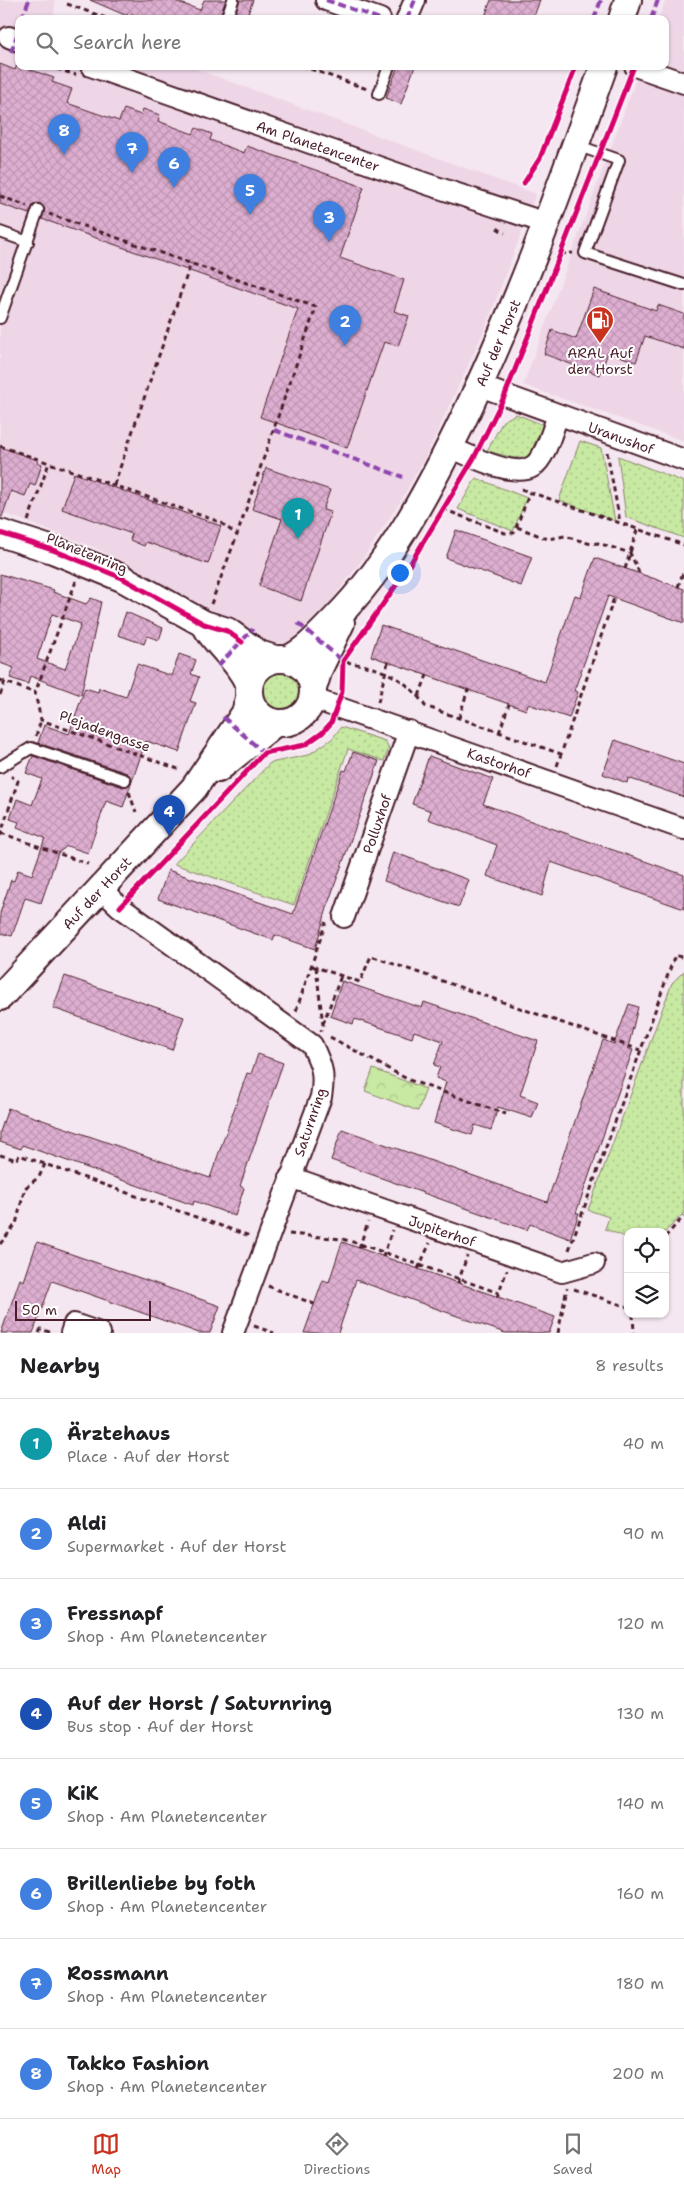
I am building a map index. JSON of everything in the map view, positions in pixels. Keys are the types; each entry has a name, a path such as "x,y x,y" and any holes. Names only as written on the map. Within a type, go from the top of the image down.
{"street":[{"path":"326,0 369,15"},
{"path":"409,15 415,0"},
{"path":"623,15 628,0"},
{"name":"Am Planetencenter","path":"102,70 426,184 513,210 546,223"},
{"name":"Auf der Horst","path":"282,659 299,654 353,600 386,556 414,512 450,447 480,386 546,223 603,70"},
{"path":"647,70 684,83"},
{"name":"Uranushof","path":"480,386 684,460"},
{"path":"450,447 502,467 523,471 532,467 538,460 558,415"},
{"name":"Planetenring","path":"11,536 83,562 151,592 204,624 227,631 259,654 282,659"},
{"name":"Auf der Horst","path":"314,692 328,648 353,600"},
{"name":"Planetenring","path":"204,624 216,642 244,672 249,691"},
{"path":"282,659 300,664 309,673 314,692 308,710 300,719 288,724 275,724 263,719 254,710 249,691 254,673 263,664 282,659"},
{"name":"Auf der Horst","path":"0,997 101,889 186,779 245,713 249,691"},
{"name":"Kastorhof","path":"314,692 374,720 552,781 684,830"},
{"name":"Auf der Horst","path":"186,779 275,724"},
{"name":"Polluxhof","path":"344,917 409,731"},
{"name":"Saturnring","path":"101,889 120,907 312,1045 320,1062 324,1077 321,1097 267,1236 233,1333"},
{"name":"Jupiterhof","path":"290,1177 397,1216 562,1272"},
{"path":"562,1272 594,1264"},
{"path":"71,1333 74,1324 100,1333"}],"lane":[{"path":"228,15 234,0"},
{"path":"379,94 388,70"},
{"path":"576,145 619,160 585,253 684,285"},
{"path":"0,318 38,210"},
{"path":"0,232 28,242"},
{"path":"3,770 32,748 125,780"}],"path":[{"path":"67,4 98,15"},
{"path":"313,70 379,94"},
{"path":"0,196 316,307 204,624"},
{"path":"114,485 191,264"},
{"path":"603,431 620,523"},
{"path":"0,446 220,522 237,534"},
{"path":"11,536 49,463"},
{"path":"512,486 684,545"},
{"path":"443,509 505,533 514,533 530,492"},
{"path":"517,527 548,539 565,536 591,544 598,542 630,553 640,574"},
{"path":"625,569 637,530"},
{"path":"0,680 36,693 83,562"},
{"path":"678,586 684,570"},
{"path":"552,781 614,598"},
{"path":"343,661 384,671 412,688 425,706 561,754"},
{"path":"374,720 384,671 388,662"},
{"path":"419,696 427,675"},
{"path":"0,695 4,681"},
{"path":"458,718 468,690"},
{"path":"499,733 509,704"},
{"path":"3,770 18,781 0,834 88,864"},
{"path":"125,780 136,812"},
{"path":"290,1029 314,967 328,918 344,917"},
{"path":"562,1272 675,955 684,958"},
{"path":"314,967 360,982 371,956 640,1050"},
{"path":"314,967 323,1025"},
{"path":"341,976 320,1032 394,1073 506,1114"},
{"path":"0,1155 17,1160 19,1155 267,1236 359,1246 422,1266 498,1295 512,1256"},
{"path":"0,1244 16,1224 25,1188 39,1176 45,1164"},
{"path":"359,1246 373,1207"},
{"path":"383,1254 397,1216"},
{"path":"669,1233 684,1216"},
{"path":"418,1269 422,1266 435,1229"},
{"path":"459,1281 472,1242"},
{"path":"252,1279 314,1304"},
{"path":"558,1333 568,1286 624,1306"},
{"path":"633,1318 634,1333"},
{"path":"39,1333 40,1329 52,1333"}],"shaded area":[{"path":"0,0 55,0 54,15 15,15 15,70 199,70 536,194 485,329 427,454 400,502 362,560 328,605 288,644 257,641 132,566 91,546 0,512"},
{"path":"666,0 684,0 684,441 523,385 640,70 669,70 669,15 660,15"}],"green space":[{"path":"516,414 546,426 533,456 514,458 487,451 503,421"},
{"path":"580,441 601,448 615,521 559,500"},
{"path":"618,456 684,482 684,538 626,517"},
{"path":"476,478 527,498 513,531 458,509"},
{"path":"287,672 294,675 300,681 303,692 302,700 294,709 287,712 279,712 272,709 264,700 263,688 266,681 275,673"},
{"path":"341,727 385,741 389,748 384,761 348,749 294,905 174,864 270,763 308,755 332,739"},
{"path":"684,971 684,1213 669,1228 624,1228 624,1236 605,1229 609,1217 588,1210 672,983"},
{"path":"373,1069 426,1089 418,1111 365,1091"}],"building":[{"path":"90,0 172,0 200,10 204,0 226,0 220,15 134,15 128,13 125,15"},
{"path":"240,0 253,0 247,15 234,15"},
{"path":"491,0 540,0 534,15 485,15"},
{"path":"0,64 15,70 31,70 54,78 52,82 72,89 67,103 119,121 124,109 141,115 143,109 160,115 158,121 193,134 196,128 212,134 210,140 244,153 247,146 364,187 340,258 404,280 394,311 409,316 398,346 384,342 347,448 260,417 298,309 42,219 45,209 40,203 33,205 29,214 0,204"},
{"path":"396,70 414,70 401,104 386,98"},
{"path":"594,289 656,311 658,305 684,314 684,349 645,336 636,362 608,352 600,375 544,354 552,330 576,339"},
{"path":"0,447 38,460 37,462 42,464 35,486 30,484 25,496 11,491 2,517 0,516"},
{"path":"266,468 330,490 323,510 331,512 301,601 259,586 282,519 252,509"},
{"path":"74,473 221,526 208,564 146,542 144,546 130,540 132,534 62,509"},
{"path":"456,530 532,557 521,586 446,558"},
{"path":"595,558 684,589 684,623 608,596 574,691 578,692 569,718 528,704 526,710 371,656 381,625 545,682 575,595 581,597"},
{"path":"0,574 54,590 53,592 86,604 91,598 101,602 81,695 30,676 28,684 10,678 14,668 0,663","holes":["52,614 81,624 65,669 37,659"]},
{"path":"126,612 163,628 159,640 147,636 144,644 118,635"},
{"path":"179,654 196,660 191,674 199,677 190,701 196,703 179,752 146,741 132,782 127,773 38,743 44,725 69,734 85,688 98,692 99,688 126,697 137,664 172,676"},
{"path":"615,740 684,764 684,797 628,778 627,783 603,774"},
{"path":"353,752 379,761 330,898 315,949 275,935 273,940 158,899 168,870 293,914 343,770 346,771"},
{"path":"33,756 123,787 132,782 123,807 106,801 88,853 67,846 58,853 41,903 25,898 12,936 0,933 0,913 11,880 14,881 18,870 32,875 45,838 17,827 19,822 10,819 17,799 32,805 42,779 26,773"},
{"path":"429,756 493,779 483,804 684,875 684,909 551,862 542,896 487,876 497,845 428,819 431,811 412,804"},
{"path":"393,852 469,880 459,907 384,881"},
{"path":"65,976 184,1017 172,1050 53,1008"},
{"path":"342,981 422,1008 424,1002 538,1041 520,1095 538,1102 532,1118 498,1107 491,1130 475,1125 472,1135 434,1123 446,1082 436,1078 440,1067 434,1065 443,1041 414,1031 412,1038 355,1019 353,1024 330,1016"},
{"path":"629,1004 638,1007 628,1048 633,1050 576,1213 579,1213 570,1239 530,1224 527,1230 331,1160 342,1129 547,1202 603,1040 614,1044"},
{"path":"258,1054 283,1063 240,1186 244,1188 235,1216 194,1201 193,1205 22,1145 21,1149 0,1142 0,1132 8,1108 210,1178 247,1073 251,1074"},
{"path":"37,1242 220,1306 210,1333 199,1333 52,1281 33,1333 1,1333 20,1279 24,1281"},
{"path":"342,1242 555,1317 549,1333 505,1333 356,1280 338,1333 304,1333 323,1280 329,1282"}],"marked path":[{"path":"23,15 29,0"},
{"path":"326,0 369,15"},
{"path":"409,15 415,0"},
{"path":"595,15 601,0"},
{"path":"652,15 658,0"},
{"path":"11,52 15,41"},
{"path":"274,430 403,477"},
{"path":"298,623 343,661"},
{"path":"218,666 253,629"},
{"path":"223,717 264,753"}],"cycle path":[{"path":"524,183 540,158 574,70"},
{"path":"120,907 264,753 305,745 322,733 331,723 342,692 343,661 404,574 474,458 505,395 632,70"},
{"path":"0,533 53,550 122,578 204,624 227,631 242,642"}],"place":[{"name":"Takko Fashion","path":"64,155"},
{"name":"Rossmann","path":"132,173"},
{"name":"Brillenliebe by foth","path":"174,188"},
{"name":"KiK","path":"250,215"},
{"name":"Fressnapf","path":"329,242"},
{"name":"ARAL Auf der Horst","path":"600,344"},
{"name":"Aldi","path":"345,346"},
{"name":"Ärztehaus","path":"298,539"},
{"name":"Auf der Horst / Saturnring","path":"169,836"}]}
